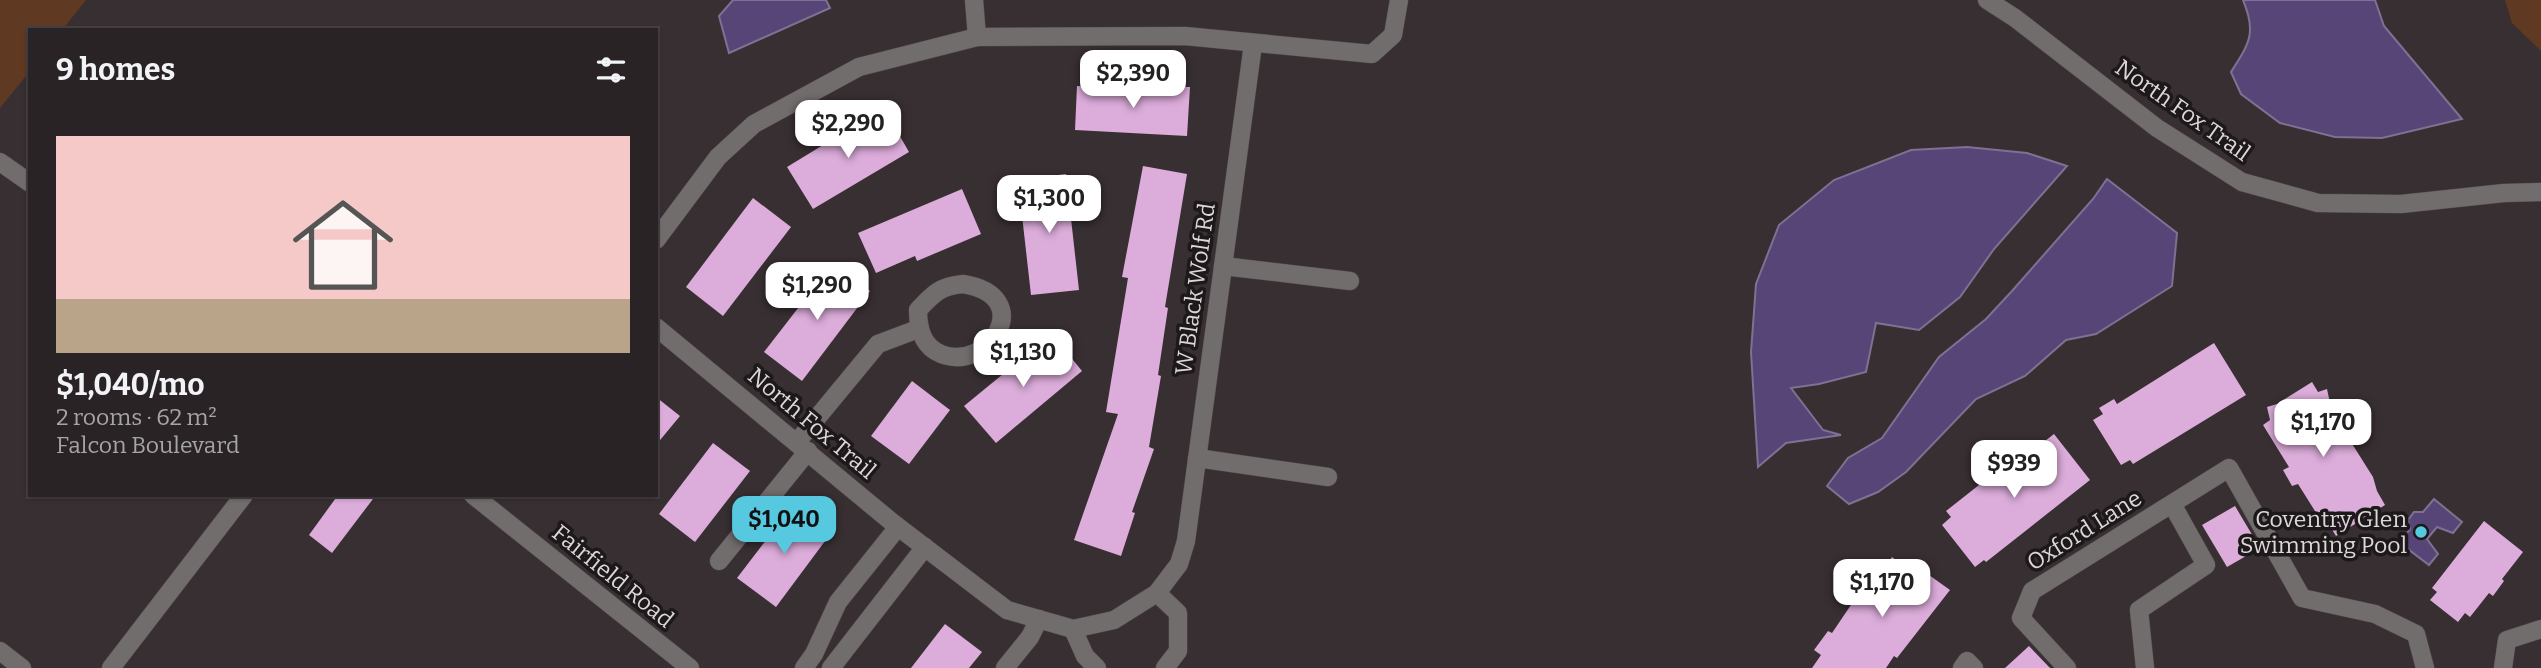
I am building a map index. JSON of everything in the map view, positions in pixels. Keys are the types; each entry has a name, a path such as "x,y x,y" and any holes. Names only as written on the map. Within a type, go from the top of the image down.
{"street":[{"path":"974,0 977,37"},
{"path":"658,237 718,157 754,124 859,67 977,37 1185,36 1372,54 1394,35 1399,0"},
{"name":"North Fox Trail","path":"1992,1 2157,128 2242,182 2318,203 2401,204 2504,192 2541,192"},
{"name":"W Black Wolf Rd","path":"1157,593 1179,564 1186,541 1252,44"},
{"path":"0,162 28,182"},
{"path":"1223,266 1350,281"},
{"path":"946,285 980,286 994,295 1000,306 1002,319 999,331 985,346 966,357 953,358 935,351 918,329 918,310 931,295 946,285"},
{"name":"North Fox Trail","path":"658,329 898,527 1007,610 1073,629"},
{"path":"719,561 878,344 918,329"},
{"path":"1198,458 1328,477"},
{"name":"Oxford Lane","path":"2067,668 2021,618 2032,591 2229,468 2302,598 2375,614 2416,634 2426,668"},
{"path":"111,668 242,497"},
{"name":"Fairfield Road","path":"476,497 690,668"},
{"name":"Oxford Lane","path":"2145,668 2139,610 2206,565 2172,503"},
{"path":"804,668 814,654 838,602 898,527"},
{"path":"831,668 931,551"},
{"path":"1097,668 1085,656 1073,629 1114,620 1157,593 1178,613 1178,651 1165,668"},
{"path":"1005,668 1030,637 1039,619"},
{"path":"2503,668 2507,640 2541,629"},
{"path":"0,651 22,668"},
{"path":"1962,668 1968,661 1973,668"}],"shaded area":[{"path":"0,0 86,0 64,28 28,28 28,73 0,108"},
{"path":"733,0 826,0 830,8 729,53 719,16"},
{"path":"2243,0 2375,0 2384,26 2462,119 2382,138 2335,137 2280,123 2241,94 2231,72 2249,38 2250,21"},
{"path":"2505,0 2541,0 2541,51 2512,23"},
{"path":"1967,147 2027,153 2067,166 1994,249 1960,297 1919,330 1876,323 1866,372 1791,388 1823,430 1841,435 1786,443 1758,467 1751,352 1756,284 1779,225 1834,180 1911,150"},
{"path":"2107,179 2177,233 2172,286 2096,334 2066,340 2025,376 1976,399 1906,472 1878,492 1849,504 1827,486 1848,458 1882,438 1939,357 1986,319 2093,199"},
{"name":"Coventry Glen Swimming Pool","path":"2434,499 2462,522 2453,533 2437,527 2427,539 2438,554 2429,565 2400,543 2410,529 2408,520 2414,512 2423,512"}],"building":[{"path":"1077,86 1190,87 1187,136 1075,130"},
{"path":"886,112 909,152 813,209 787,167 846,131 848,135"},
{"path":"1143,166 1187,174 1165,307 1168,308 1158,375 1161,376 1149,447 1154,449 1132,512 1135,513 1121,556 1074,540 1118,414 1106,412 1128,278 1122,277"},
{"path":"1066,174 1079,290 1031,295 1018,180"},
{"path":"962,189 981,234 917,261 915,256 876,273 858,233"},
{"path":"753,198 791,227 723,316 686,287"},
{"path":"833,263 870,291 802,381 764,352"},
{"path":"1052,334 1082,371 996,443 964,406"},
{"path":"2214,343 2246,395 2133,464 2130,460 2121,465 2093,420 2103,414 2099,408 2114,399 2117,404"},
{"path":"912,381 950,410 909,464 871,436"},
{"path":"2312,382 2318,392 2327,389 2332,412 2373,477 2385,505 2336,536 2325,518 2320,519 2298,484 2292,486 2283,470 2289,467 2263,425 2270,420 2267,407 2277,404"},
{"path":"658,399 680,416 658,443"},
{"path":"2054,434 2090,480 1986,562 1984,560 1975,567 1942,525 1951,517 1946,511 2017,455 2021,460"},
{"path":"713,443 750,471 695,542 659,514"},
{"path":"337,497 374,497 332,553 309,535"},
{"path":"793,505 831,533 776,607 737,578"},
{"path":"2235,506 2260,548 2227,567 2202,525"},
{"path":"2484,521 2523,552 2502,579 2504,581 2493,596 2489,593 2470,617 2465,613 2458,622 2430,600 2437,592 2432,588"},
{"path":"1892,557 1903,566 1908,560 1950,590 1897,658 1894,656 1886,668 1812,668 1821,655 1814,650 1828,631 1832,633 1855,599 1860,602"},
{"path":"945,624 982,652 969,668 911,668"},
{"path":"2029,646 2050,668 2005,668"}],"place":[{"name":"Coventry Glen Swimming Pool","path":"2421,532"}]}
